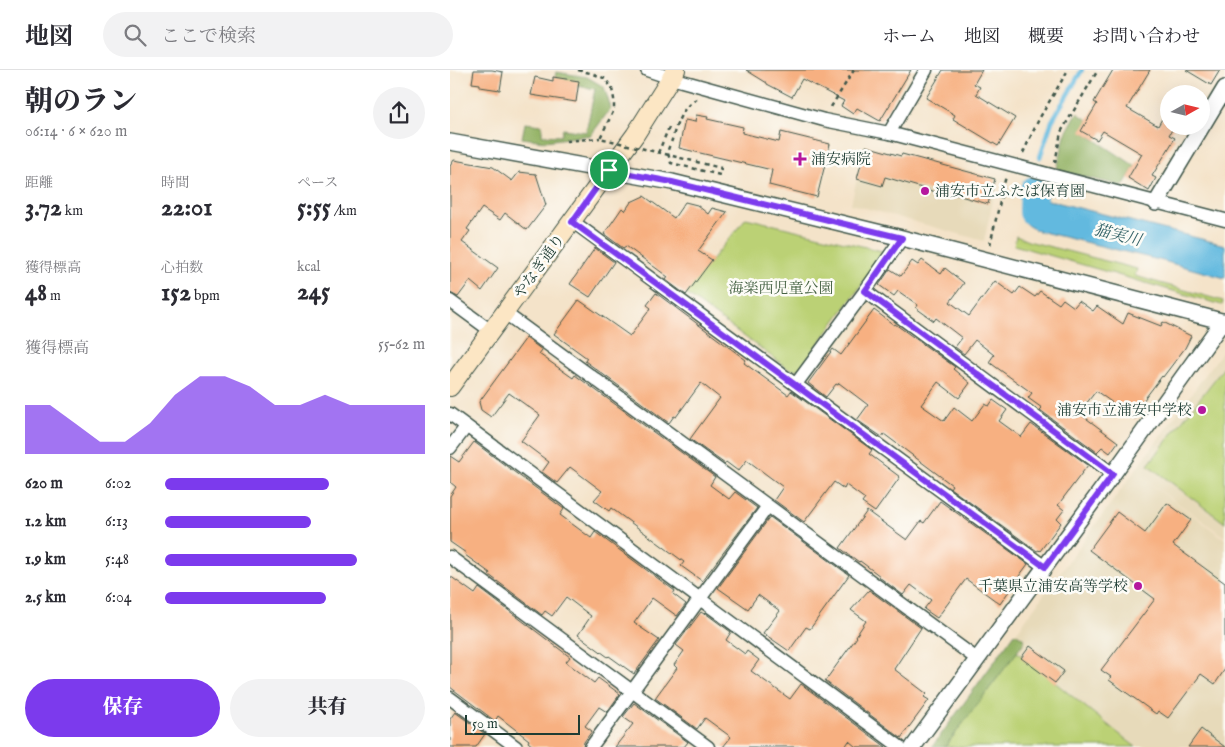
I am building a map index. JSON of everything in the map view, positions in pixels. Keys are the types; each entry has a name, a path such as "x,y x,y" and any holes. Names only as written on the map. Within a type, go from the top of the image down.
{"main road":[{"name":"やなぎ通り","path":"450,387 635,135 673,74"}],"street":[{"path":"646,70 673,74 706,88 824,120 889,133 1225,220"},
{"path":"889,133 926,70"},
{"path":"1156,203 1225,88"},
{"path":"450,142 672,182 902,238 1224,322 913,747"},
{"path":"572,222 1045,567"},
{"path":"796,384 902,238"},
{"path":"865,291 1113,474"},
{"path":"450,301 491,331"},
{"path":"504,313 977,659"},
{"path":"450,414 900,747"},
{"path":"450,448 466,427"},
{"path":"591,747 768,506"},
{"path":"450,557 708,747"},
{"path":"450,698 516,747"}],"path":[{"path":"578,70 606,79 612,89 614,110 600,138"},
{"path":"824,120 854,70"},
{"path":"1052,176 1061,132 1098,70"},
{"path":"566,141 600,138 658,153 721,168 720,175 671,163 668,152 675,128 684,111 691,102 702,96 706,88"},
{"path":"658,153 670,126"}],"shaded area":[{"name":"浦安市立ふたば保育園","path":"865,145 998,178 984,241 851,204"},
{"name":"浦安市立浦安中学校","path":"1225,348 1225,537 1134,472"},
{"name":"千葉県立浦安高等学校","path":"1134,472 1225,539 1225,747 932,747"}],"green space":[{"path":"556,72 587,77 604,87 611,108 591,135 545,141 522,138 525,123 542,125 542,135 561,136 563,129 586,132 595,89 578,86 555,77"},
{"path":"1077,113 1088,120 1082,131 1135,166 1123,186 1057,169 1065,135"},
{"name":"海楽西児童公園","path":"746,218 886,252 800,369 790,370 685,293"},
{"path":"1016,236 1028,241 1137,269 1135,276 1223,301 1222,305 1014,245"},
{"name":"浦安市立浦安中学校","path":"1225,366 1225,523 1148,465"},
{"path":"1015,633 1023,638 1024,642 1017,652 945,747 932,747"},
{"path":"1017,652 1128,741 1136,747 945,747"}],"water":[{"path":"1023,192 1225,245 1225,278 1039,231 1023,221 1020,206"}],"building":[{"path":"474,70 503,72 500,90 480,87 480,84 472,83"},
{"path":"746,70 911,70 880,121 857,108 853,114 841,106 844,101 802,79 792,97"},
{"path":"943,70 982,70 974,84 980,87 976,94 1015,118 998,146 953,119 955,115 926,98"},
{"path":"1113,70 1150,70 1127,108 1158,126 1160,122 1160,135 1169,135 1175,138 1152,176 1156,178 1149,191 1128,178 1142,154 1103,131 1097,140 1081,131 1097,104 1094,102"},
{"path":"1186,70 1220,70 1211,85"},
{"path":"535,77 553,81 553,77 579,81 576,102 531,95"},
{"path":"696,115 743,127 742,133 779,142 781,132 830,144 817,197 769,185 772,170 679,148 685,120 695,122"},
{"path":"866,146 995,179 988,204 950,193 949,196 885,177 882,186 857,179"},
{"path":"454,160 493,167 512,181 519,172 536,174 546,205 527,230 505,213 500,220 482,208 467,229 470,231 462,242 498,268 482,291 470,281 458,297 450,293 450,166"},
{"path":"644,196 674,218 685,202 697,205 708,214 712,208 727,212 698,251 712,260 686,295 666,280 668,277 626,246 623,248 604,234 622,208 625,211 631,202"},
{"path":"595,248 614,262 590,297 570,284"},
{"path":"922,260 941,274 945,268 964,283 950,302 969,316 995,281 1014,295 1020,287 1035,297 1040,291 1059,304 1063,299 1074,307 1079,301 1093,311 1097,306 1123,324 1128,313 1161,326 1163,322 1191,336 1185,348 1143,401 1146,404 1135,419 1096,391 1079,413 1118,442 1110,453 1102,447 1097,452 1040,410 1042,408 1028,398 1032,393 989,362 994,355 975,340 964,354 955,347 962,338 936,318 934,321 916,308 918,305 898,291 894,296 879,285 890,269 901,276 912,261 918,265"},
{"path":"656,293 746,360 744,363 788,395 791,391 872,450 869,454 900,477 875,512 862,503 865,499 846,485 844,489 834,482 804,522 774,500 783,487 747,460 738,471 690,439 720,398 701,383 676,417 674,416 669,423 585,361 587,358 554,334 579,300 630,336 651,308 647,305"},
{"path":"874,310 955,367 953,369 970,383 959,398 938,382 921,405 944,421 954,407 972,421 985,404 989,406 993,400 1007,410 999,421 1021,437 1031,424 1088,465 1058,505 1064,510 1057,519 1061,523 1040,551 1037,551 950,488 952,485 884,434 882,437 857,420 868,405 839,383 838,385 836,384 826,397 808,383 833,349 841,355"},
{"path":"526,338 542,350 539,354 573,378 575,375 715,477 710,485 729,499 735,492 757,508 702,581 681,566 684,562 611,508 609,511 594,500 602,491 570,467 557,483 542,472 549,462 521,441 540,415 509,393 491,417 481,410 479,402"},
{"path":"474,442 564,509 560,515 591,538 595,532 675,591 673,594 686,604 677,616 652,598 634,623 659,640 634,674 578,635 591,616 566,597 552,616 545,611 542,615 489,575 490,573 450,542 450,496 456,487 450,482 450,456 459,462"},
{"path":"940,501 1028,564 1000,604 966,579 937,618 924,609 931,600 911,585 903,595 860,561 840,548 867,511 907,540 921,521 924,523"},
{"path":"1167,503 1191,520 1173,545 1225,583 1225,669 1215,684 1201,674 1168,718 1158,711 1156,714 1109,680 1111,677 1101,670 1155,599 1089,550 1117,512 1145,533"},
{"path":"770,517 849,575 810,629 806,627 789,651 763,633 780,611 758,595 748,609 718,588"},
{"path":"450,576 475,594 479,588 570,657 566,662 594,683 598,678 620,694 607,712 599,707 585,726 592,731 584,742 583,747 534,747 528,742 529,740 498,716 495,721 450,687"},
{"path":"869,590 921,628 894,669 927,694 924,697 929,700 901,738 825,681 857,637 866,621 851,610"},
{"path":"701,612 731,632 726,640 745,654 747,651 759,660 751,671 790,699 801,684 886,747 856,747 849,741 845,747 723,747 731,737 705,718 697,729 655,698 677,668 674,665 684,651 676,645"},
{"path":"1030,646 1064,671 1055,683 1021,658"},
{"path":"634,703 688,742 684,747 615,747 633,724 623,717"},
{"path":"455,712 485,734 476,747 450,747 450,719"},
{"path":"1201,729 1225,747 1188,747"}],"waterway":[{"name":"猫実川","path":"1040,157 1052,121 1082,70"},
{"name":"猫実川","path":"1034,190 1033,212 1053,218"}],"place":[{"name":"浦安病院","path":"800,159"},
{"name":"浦安市立ふたば保育園","path":"925,191"},
{"name":"浦安市立浦安中学校","path":"1202,410"},
{"name":"千葉県立浦安高等学校","path":"1138,586"}],"route":[{"path":"609,170 672,182 902,238 865,291 1113,474 1045,567 572,222 609,170"}]}
